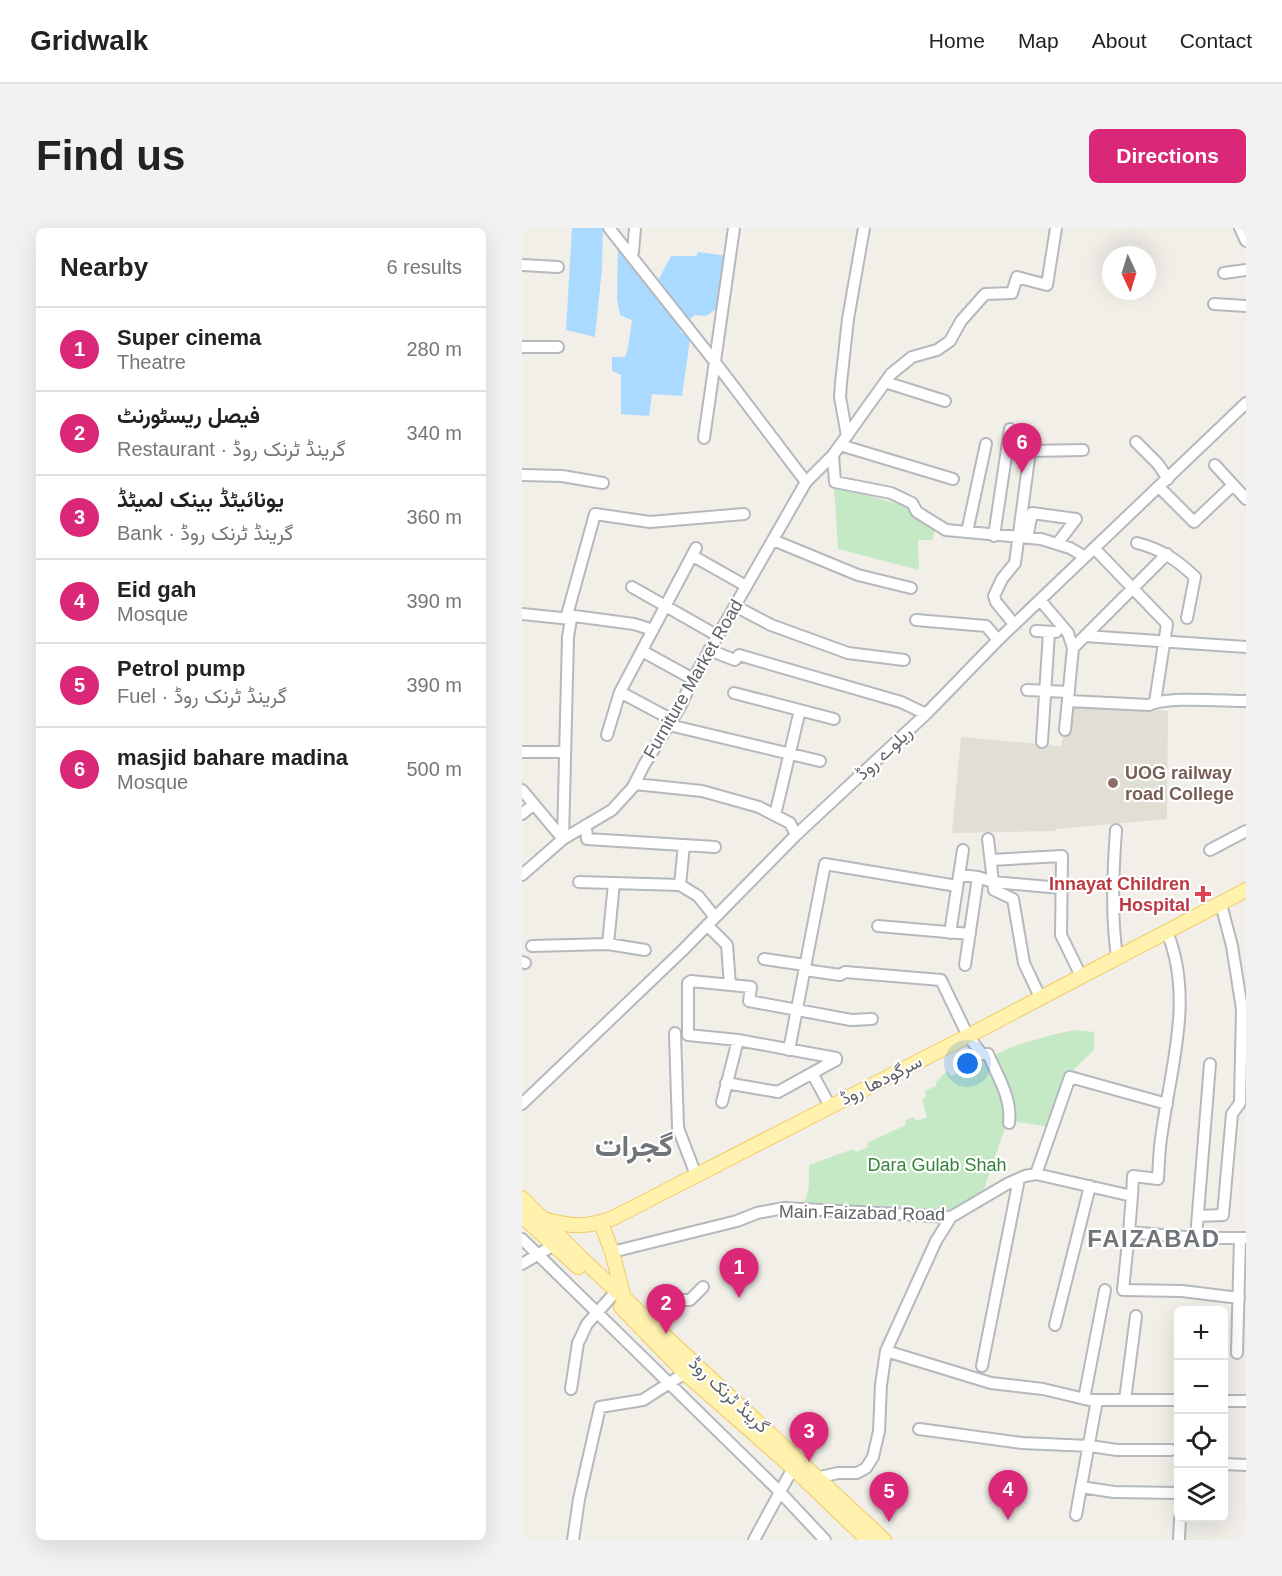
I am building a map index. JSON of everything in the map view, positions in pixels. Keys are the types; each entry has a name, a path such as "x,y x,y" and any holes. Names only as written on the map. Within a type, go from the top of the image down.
{"main road":[{"path":"1217,908 1219,899 1246,882"},
{"path":"1217,908 1246,890"},
{"path":"1217,908 1246,897"},
{"name":"سرگودھا روڈ","path":"543,1219 559,1224 581,1226 601,1223 968,1036 1117,957 1217,908"},
{"name":"گرینڈ ٹرنک روڈ","path":"522,1198 618,1297 685,1372 816,1478 884,1540"},
{"name":"گرینڈ ٹرنک روڈ","path":"522,1216 655,1327 796,1464 868,1540"},
{"path":"601,1223 612,1252 618,1297"}],"street":[{"path":"609,228 716,362 806,482"},
{"path":"633,252 635,228"},
{"path":"704,438 734,228"},
{"path":"864,228 848,319 841,383 843,440 953,478"},
{"name":"Furniture Market Road","path":"522,875 563,839 612,810 635,784 806,482 833,454 891,374 912,357 937,350 950,341 961,321 985,294 1012,293 1017,278 1047,285 1056,228"},
{"path":"1240,228 1246,241"},
{"path":"522,264 558,267"},
{"path":"1224,273 1246,270"},
{"path":"1214,304 1246,306"},
{"path":"522,347 558,347"},
{"path":"885,382 945,401"},
{"name":"ریلوے روڈ","path":"524,1099 711,921 796,835 926,714 1014,624 1246,403"},
{"path":"994,536 1010,429"},
{"path":"1136,442 1168,479"},
{"path":"967,532 986,444"},
{"path":"1022,538 1030,451 1083,450"},
{"path":"833,454 835,482 891,494 912,503 917,512 940,528 994,536 1041,539 1070,548 1085,557"},
{"path":"1215,465 1246,499"},
{"path":"522,475 562,476 603,483"},
{"path":"1159,487 1194,522 1233,485"},
{"path":"1014,624 996,602 994,596 1002,579 1015,563 1032,513 1076,519 1057,544"},
{"path":"563,839 569,617 595,514 650,522 744,514"},
{"path":"773,540 858,575 910,588"},
{"path":"1137,543 1156,548 1167,554 1194,577 1187,618"},
{"path":"1094,548 1167,624 1155,702"},
{"path":"607,735 620,692 695,552 746,586"},
{"path":"1073,648 1167,554"},
{"path":"632,587 717,636"},
{"path":"1040,600 1068,633 1073,648 1065,730"},
{"path":"735,606 771,625 848,653 904,660"},
{"path":"522,624 522,614 634,624 653,630"},
{"path":"916,620 986,626 998,640"},
{"path":"1036,631 1068,633"},
{"path":"1042,741 1049,632"},
{"path":"1085,636 1246,647"},
{"path":"709,650 735,660 739,655 901,702 926,714"},
{"path":"642,651 693,679"},
{"path":"1028,690 1045,691 1069,697 1149,705 1155,702 1246,701"},
{"path":"620,692 667,717 669,725 820,761"},
{"path":"734,693 834,719"},
{"path":"775,815 800,710"},
{"path":"522,752 565,752"},
{"path":"635,784 702,791 759,807 790,823 796,835"},
{"path":"522,790 563,839"},
{"path":"522,814 534,804"},
{"path":"586,825 587,839 715,847"},
{"path":"1116,830 1112,924 1117,957"},
{"path":"1210,850 1246,831"},
{"path":"988,839 994,890 1013,899 1024,963 1040,997"},
{"path":"680,885 684,845"},
{"path":"950,933 963,850"},
{"path":"991,860 1062,856 1061,935 1081,976"},
{"path":"789,1050 825,864 958,880 978,877 993,882 1061,888"},
{"path":"965,966 978,877"},
{"path":"579,882 680,885 698,896 727,945 729,985"},
{"path":"608,944 614,883"},
{"path":"1198,1216 1223,1215 1232,1113 1240,1103 1242,1009 1232,946 1217,908"},
{"path":"878,926 970,934"},
{"path":"1167,932 1175,951 1180,985 1179,1027 1161,1133 1158,1179 1133,1176 1123,1290 1182,1291 1239,1298"},
{"path":"532,946 608,944 645,950"},
{"path":"764,959 840,975 845,972 941,980 968,1036 982,1054 988,1054 1008,1098 1009,1123"},
{"path":"726,1083 776,1092 812,1074 836,1058 738,1040 688,1035 688,983 691,981 753,988 749,1001 851,1020 872,1019"},
{"path":"675,1033 678,1128 696,1175"},
{"path":"722,1102 738,1040"},
{"path":"1196,1238 1210,1064"},
{"path":"812,1074 830,1106"},
{"path":"1036,1174 1070,1077 1167,1104"},
{"name":"Main Faizabad Road","path":"612,1252 736,1221 757,1213 784,1208 951,1217 1007,1184 1036,1174 1132,1196"},
{"path":"982,1366 1019,1179"},
{"path":"1055,1325 1090,1186"},
{"path":"816,1478 838,1473 857,1473 866,1468 873,1457 879,1431 881,1385 886,1351 936,1240 951,1217"},
{"path":"1129,1232 1196,1238 1243,1238 1237,1353"},
{"path":"522,1239 598,1311 780,1492 825,1540"},
{"path":"522,1264 554,1245"},
{"path":"655,1327 683,1300 690,1300 703,1287"},
{"path":"1084,1399 1105,1290"},
{"path":"571,1389 578,1342 587,1324 598,1311 618,1297"},
{"path":"1125,1400 1136,1316"},
{"path":"886,1351 991,1383 1042,1389 1084,1399 1174,1400"},
{"path":"573,1540 579,1499 600,1407 643,1400 685,1372"},
{"path":"1076,1515 1097,1400"},
{"path":"1228,1401 1246,1401"},
{"path":"919,1429 1022,1443 1090,1446 1117,1450 1171,1450"},
{"path":"754,1540 796,1464"},
{"path":"1228,1464 1246,1465"},
{"path":"1082,1487 1114,1492 1174,1493"},
{"path":"1179,1540 1180,1522"}],"shaded area":[{"path":"1069,703 1168,711 1167,819 1056,829 1056,831 952,833 961,737 1061,746"}],"green space":[{"path":"834,486 912,508 935,529 932,540 918,540 919,570 838,549"},
{"name":"Dara Gulab Shah","path":"1076,1030 1094,1032 1094,1050 1069,1074 1050,1127 1011,1121 992,1057 1020,1044"},
{"name":"Dara Gulab Shah","path":"987,1058 1006,1099 1008,1119 982,1195 950,1214 799,1206 806,1198 809,1165 853,1149 856,1152 868,1147 867,1143 906,1125 905,1121 913,1117 916,1121 927,1117 922,1100 926,1096 925,1091 936,1086 936,1082 947,1071 951,1076"}],"water":[{"path":"572,228 603,228 602,268 595,337 566,330"},
{"path":"618,244 654,288 671,256 696,256 698,252 728,256 719,307 706,316 694,315 680,331 690,339 682,396 652,394 649,416 621,414 621,375 612,371 612,357 625,357 632,320 620,315 617,299"}],"place":[{"name":"masjid bahare madina","path":"1022,473"},
{"name":"UOG railway road College","path":"1113,783"},
{"name":"Innayat Children Hospital","path":"1203,894"},
{"name":"Super cinema","path":"739,1298"},
{"name":"فیصل ریسٹورنٹ","path":"666,1334"},
{"name":"یونائیٹڈ بینک لمیٹڈ","path":"809,1462"},
{"name":"Eid gah","path":"1008,1520"},
{"name":"Petrol pump","path":"889,1522"}],"district":[{"name":"گجرات","path":"634,1146"},
{"name":"FAIZABAD","path":"1154,1239"}]}
